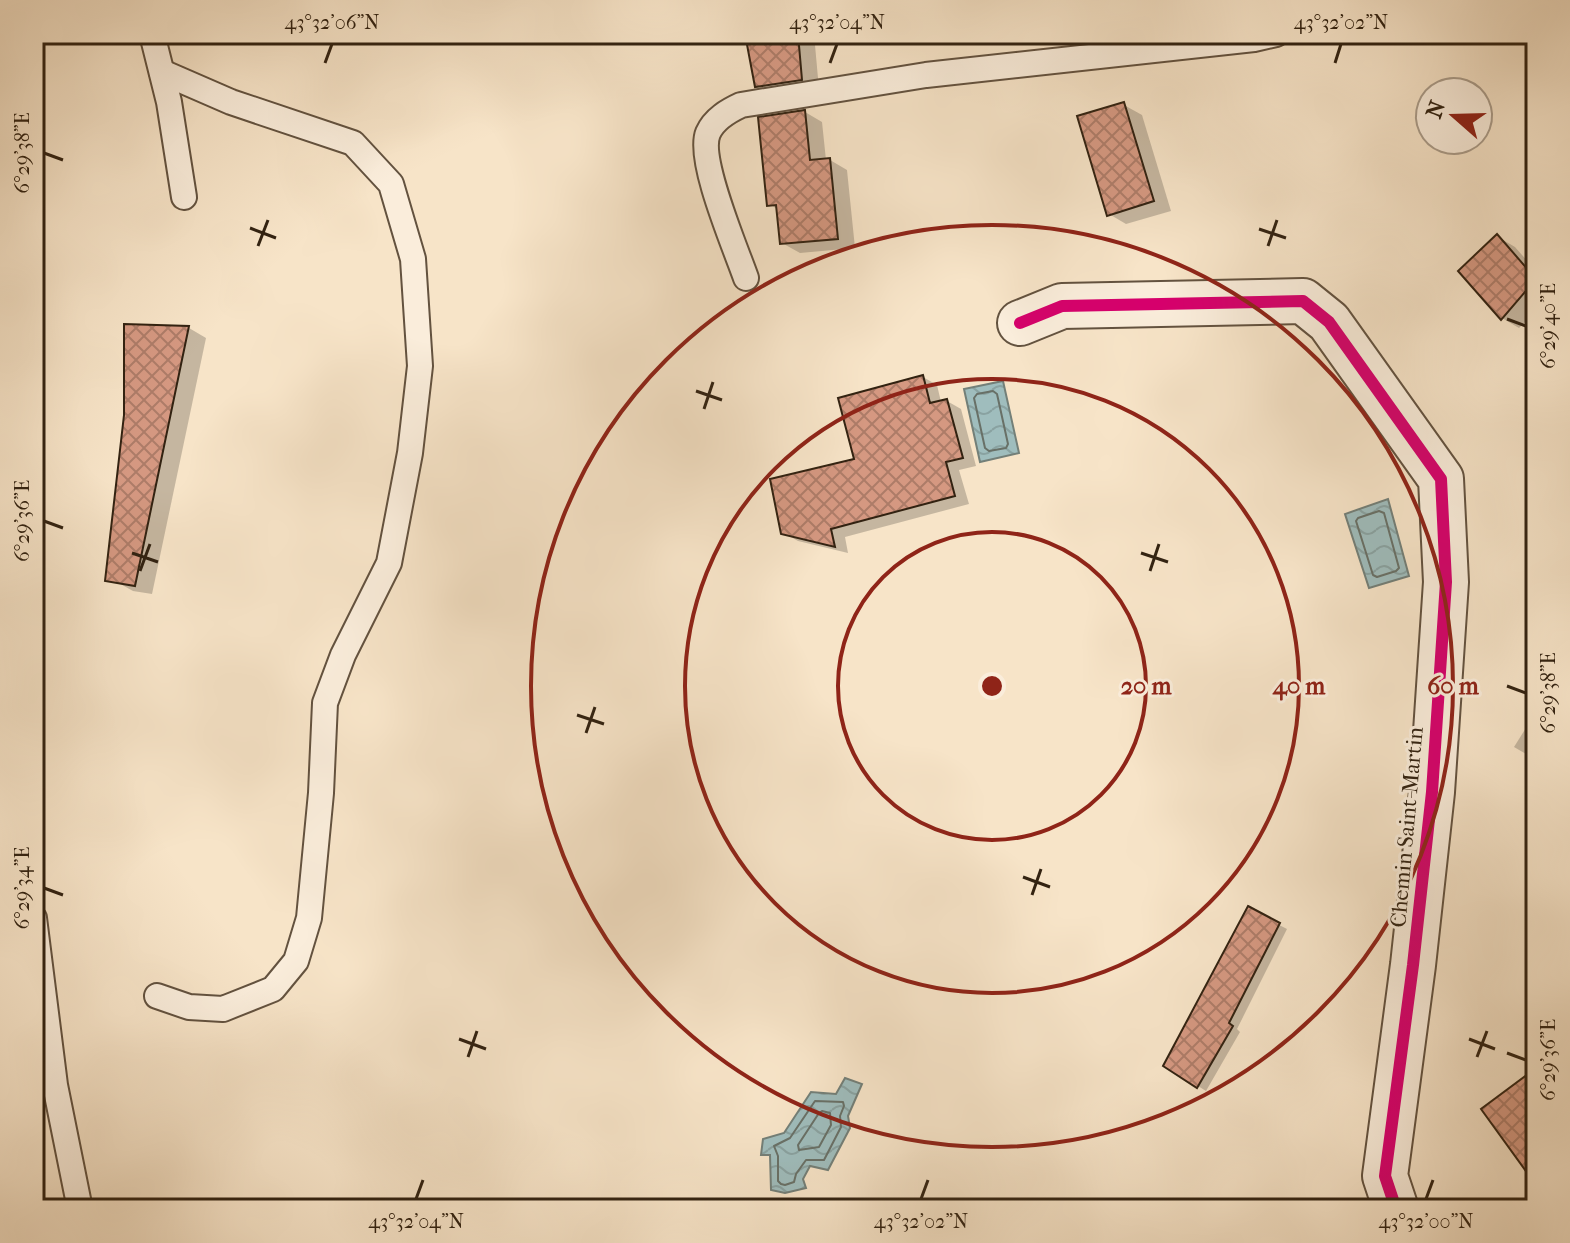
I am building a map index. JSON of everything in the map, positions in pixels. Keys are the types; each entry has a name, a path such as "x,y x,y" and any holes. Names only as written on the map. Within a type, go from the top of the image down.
{"street":[{"name":"Chemin Saint-Martin","path":"1020,323 1062,306 1303,301 1329,322 1441,479 1446,582 1432,792 1385,1176 1396,1209"}],"lane":[{"path":"152,34 169,102 184,197"},
{"path":"746,278 706,153 708,133 723,114 741,105 926,75 1254,39 1276,34"},
{"path":"157,996 189,1007 223,1009 273,989 296,961 309,918 321,793 325,703 343,655 389,563 410,453 420,366 413,259 391,184 353,143 231,102 162,72"},
{"path":"34,918 55,1085 80,1209"}],"water":[{"path":"1003,381 1019,453 980,462 964,389"},
{"path":"1388,499 1409,576 1369,588 1345,514"},
{"path":"845,1078 862,1084 848,1116 850,1128 828,1170 810,1166 803,1179 806,1188 785,1193 771,1190 770,1155 761,1155 763,1139 784,1133 811,1092 836,1094"}],"building":[{"path":"745,34 798,34 802,80 755,87"},
{"path":"1124,102 1154,201 1107,216 1077,116"},
{"path":"805,110 810,160 830,158 838,239 780,244 776,205 767,206 758,117"},
{"path":"1497,234 1536,279 1501,320 1458,271"},
{"path":"124,324 189,326 135,586 105,581 124,415"},
{"path":"923,375 930,403 947,399 963,458 946,462 955,496 831,529 835,547 781,534 770,479 854,459 838,398"},
{"path":"1248,906 1280,923 1229,1023 1233,1026 1197,1088 1163,1066"},
{"path":"1536,1068 1536,1185 1481,1109"}],"cycle path":[{"path":"1020,323 1062,306 1303,301 1329,322 1441,479 1446,582 1432,792 1385,1176 1396,1209"}]}
